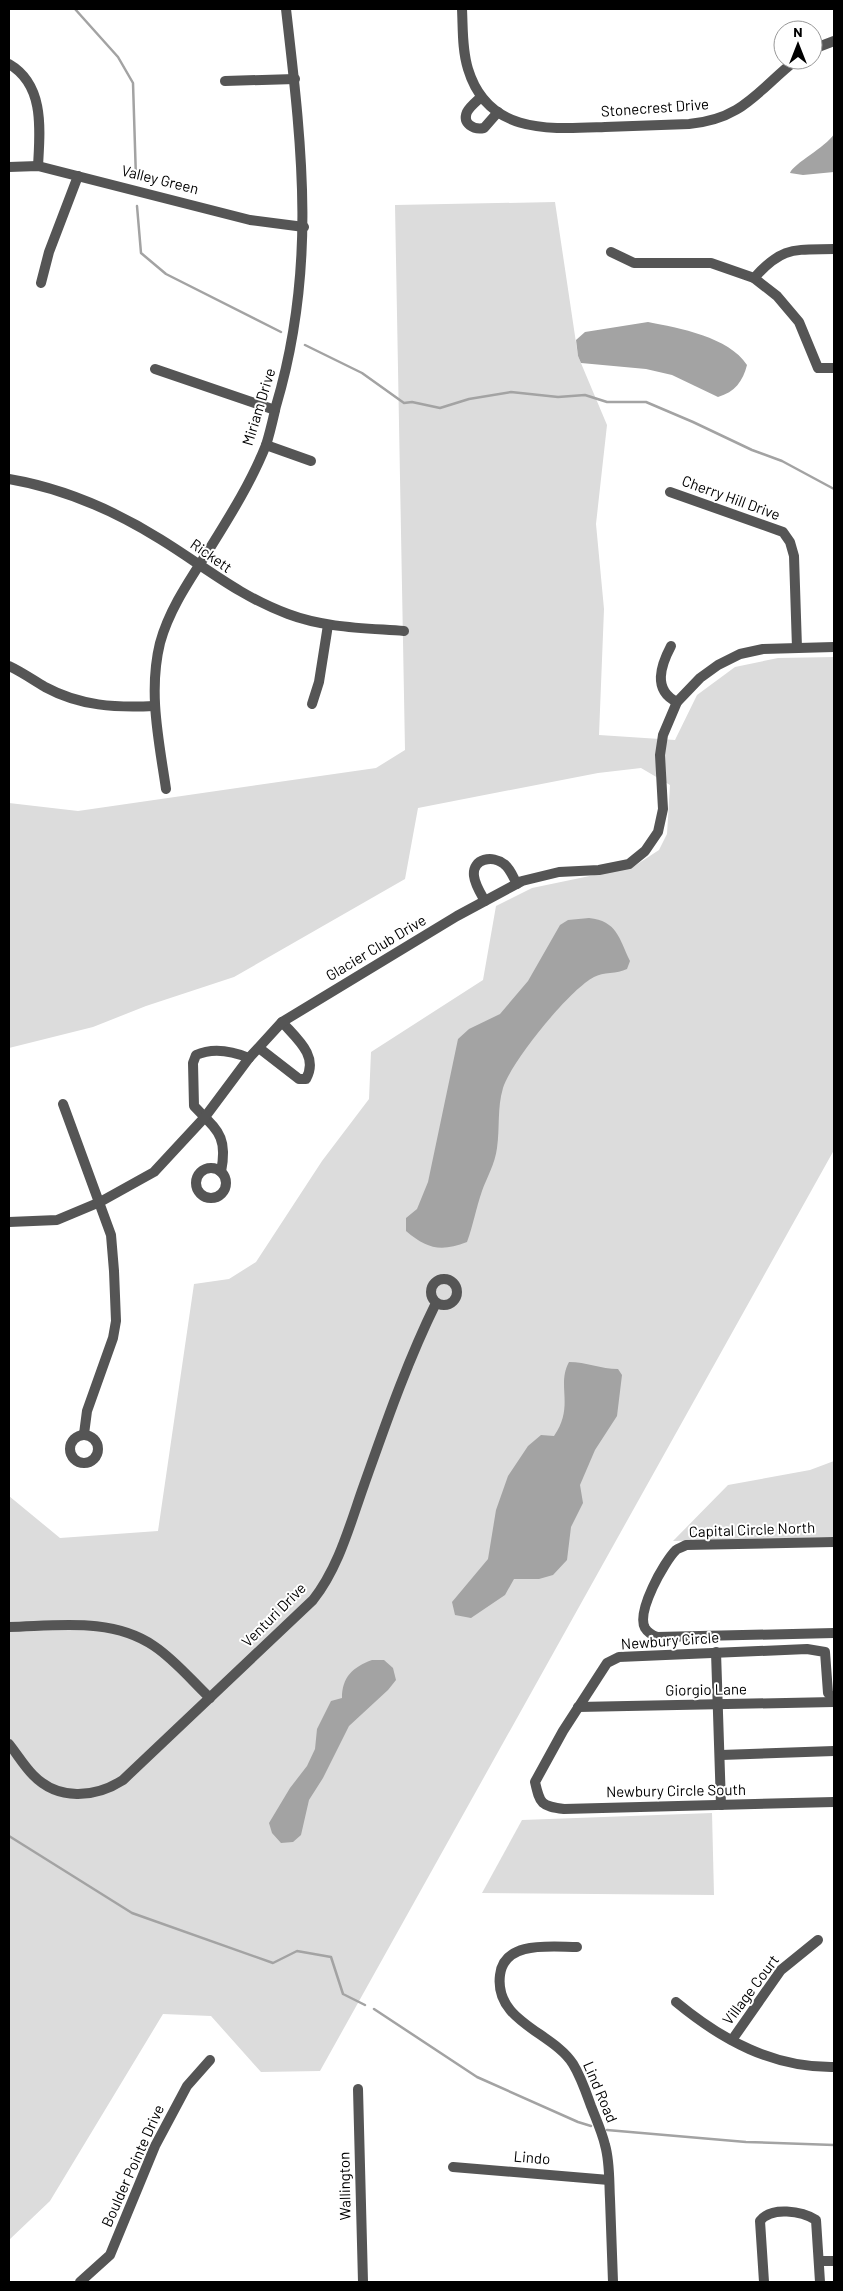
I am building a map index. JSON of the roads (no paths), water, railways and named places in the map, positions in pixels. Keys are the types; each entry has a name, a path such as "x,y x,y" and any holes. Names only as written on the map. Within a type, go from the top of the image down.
{"street":[{"name":"Miriam Drive","path":"166,789 154,706 156,669 161,642 173,610 232,514 266,445 296,328 303,263 304,227 302,164 295,79 286,9"},
{"name":"Stonecrest Drive","path":"462,9 465,59 472,81 482,97 498,112 519,123 552,129 702,123 723,117 742,108 785,70"},
{"path":"9,64 26,80 35,99 40,118 38,166"},
{"path":"225,81 295,79"},
{"path":"482,97 467,112 466,117 470,126 484,128 498,112"},
{"name":"Valley Green","path":"9,166 38,166 250,220 304,227"},
{"path":"41,283 49,252 78,176"},
{"path":"754,278 768,263 784,252 834,249"},
{"path":"612,252 634,263 711,263 754,278 777,296 799,322 818,368 834,368"},
{"path":"155,369 275,410"},
{"path":"266,445 311,461"},
{"name":"Rickett","path":"9,480 68,495 115,514 160,539 229,586 289,615 328,625 361,630 404,631"},
{"name":"Cherry Hill Drive","path":"670,492 783,532 790,542 794,556 797,648"},
{"path":"312,704 319,682 328,625"},
{"path":"671,646 662,662 662,687 667,697 676,702"},
{"name":"Glacier Club Drive","path":"9,1222 57,1220 100,1202 154,1172 205,1117 249,1058 282,1022 485,901 517,884 559,872 598,870 629,864 645,851 658,832 662,809 660,755 663,735 676,702 712,669 740,654 763,649 834,647"},
{"path":"9,666 46,687 94,705 128,708 154,706"},
{"path":"485,901 474,878 474,871 478,864 486,859 496,858 507,866 517,884"},
{"path":"259,1048 300,1080 306,1080 310,1072 309,1055 282,1022"},
{"path":"221,1172 224,1153 222,1141 218,1132 194,1106 193,1064 196,1054 204,1051 223,1050 249,1058"},
{"path":"63,1104 100,1202 110,1235 116,1321 113,1338 87,1412 84,1434"},
{"name":"Venturi Drive","path":"9,1744 33,1776 54,1789 79,1795 101,1792 123,1780 323,1588 340,1553 408,1362 436,1303"},
{"name":"Capital Circle North","path":"830,1633 657,1637 650,1634 644,1627 643,1614 646,1601 658,1579 677,1549 686,1545 834,1542"},
{"path":"9,1627 100,1626 129,1632 163,1652 210,1698"},
{"path":"830,1633 825,1652 828,1692 834,1700"},
{"name":"Newbury Circle","path":"535,1782 578,1707 607,1663 619,1657 806,1649 825,1652"},
{"path":"716,1652 721,1755 721,1805"},
{"name":"Giorgio Lane","path":"578,1707 718,1705 834,1700"},
{"path":"721,1755 834,1751"},
{"name":"Newbury Circle South","path":"535,1782 540,1801 546,1806 564,1809 834,1802"},
{"name":"Village Court","path":"732,2040 781,1970 818,1940"},
{"name":"Lind Road","path":"577,1946 532,1948 516,1952 503,1962 500,1988 504,2002 525,2026 557,2044 573,2064 585,2087 606,2147 613,2282"},
{"path":"676,2002 704,2025 758,2054 788,2064 834,2067"},
{"name":"Boulder Pointe Drive","path":"80,2282 110,2255 155,2146 186,2086 210,2060"},
{"name":"Wallington","path":"358,2089 363,2282"},
{"name":"Lindo","path":"452,2167 609,2180"},
{"path":"764,2282 760,2221 765,2215 773,2212 806,2214 816,2220 820,2282"},
{"path":"819,2261 834,2261"}],"waterway":[{"path":"75,9 118,57 133,83 136,179"},
{"path":"137,206 141,253 166,274 281,332"},
{"path":"305,345 362,373 404,403 412,402 440,408 469,399 511,392 558,397 585,395 607,402 646,402 752,450 782,461 834,489"},
{"path":"9,1836 132,1913 273,1963 297,1951 331,1957 343,1994 365,2005"},
{"path":"374,2009 477,2077 591,2126"},
{"path":"607,2130 746,2142 834,2145"}]}
